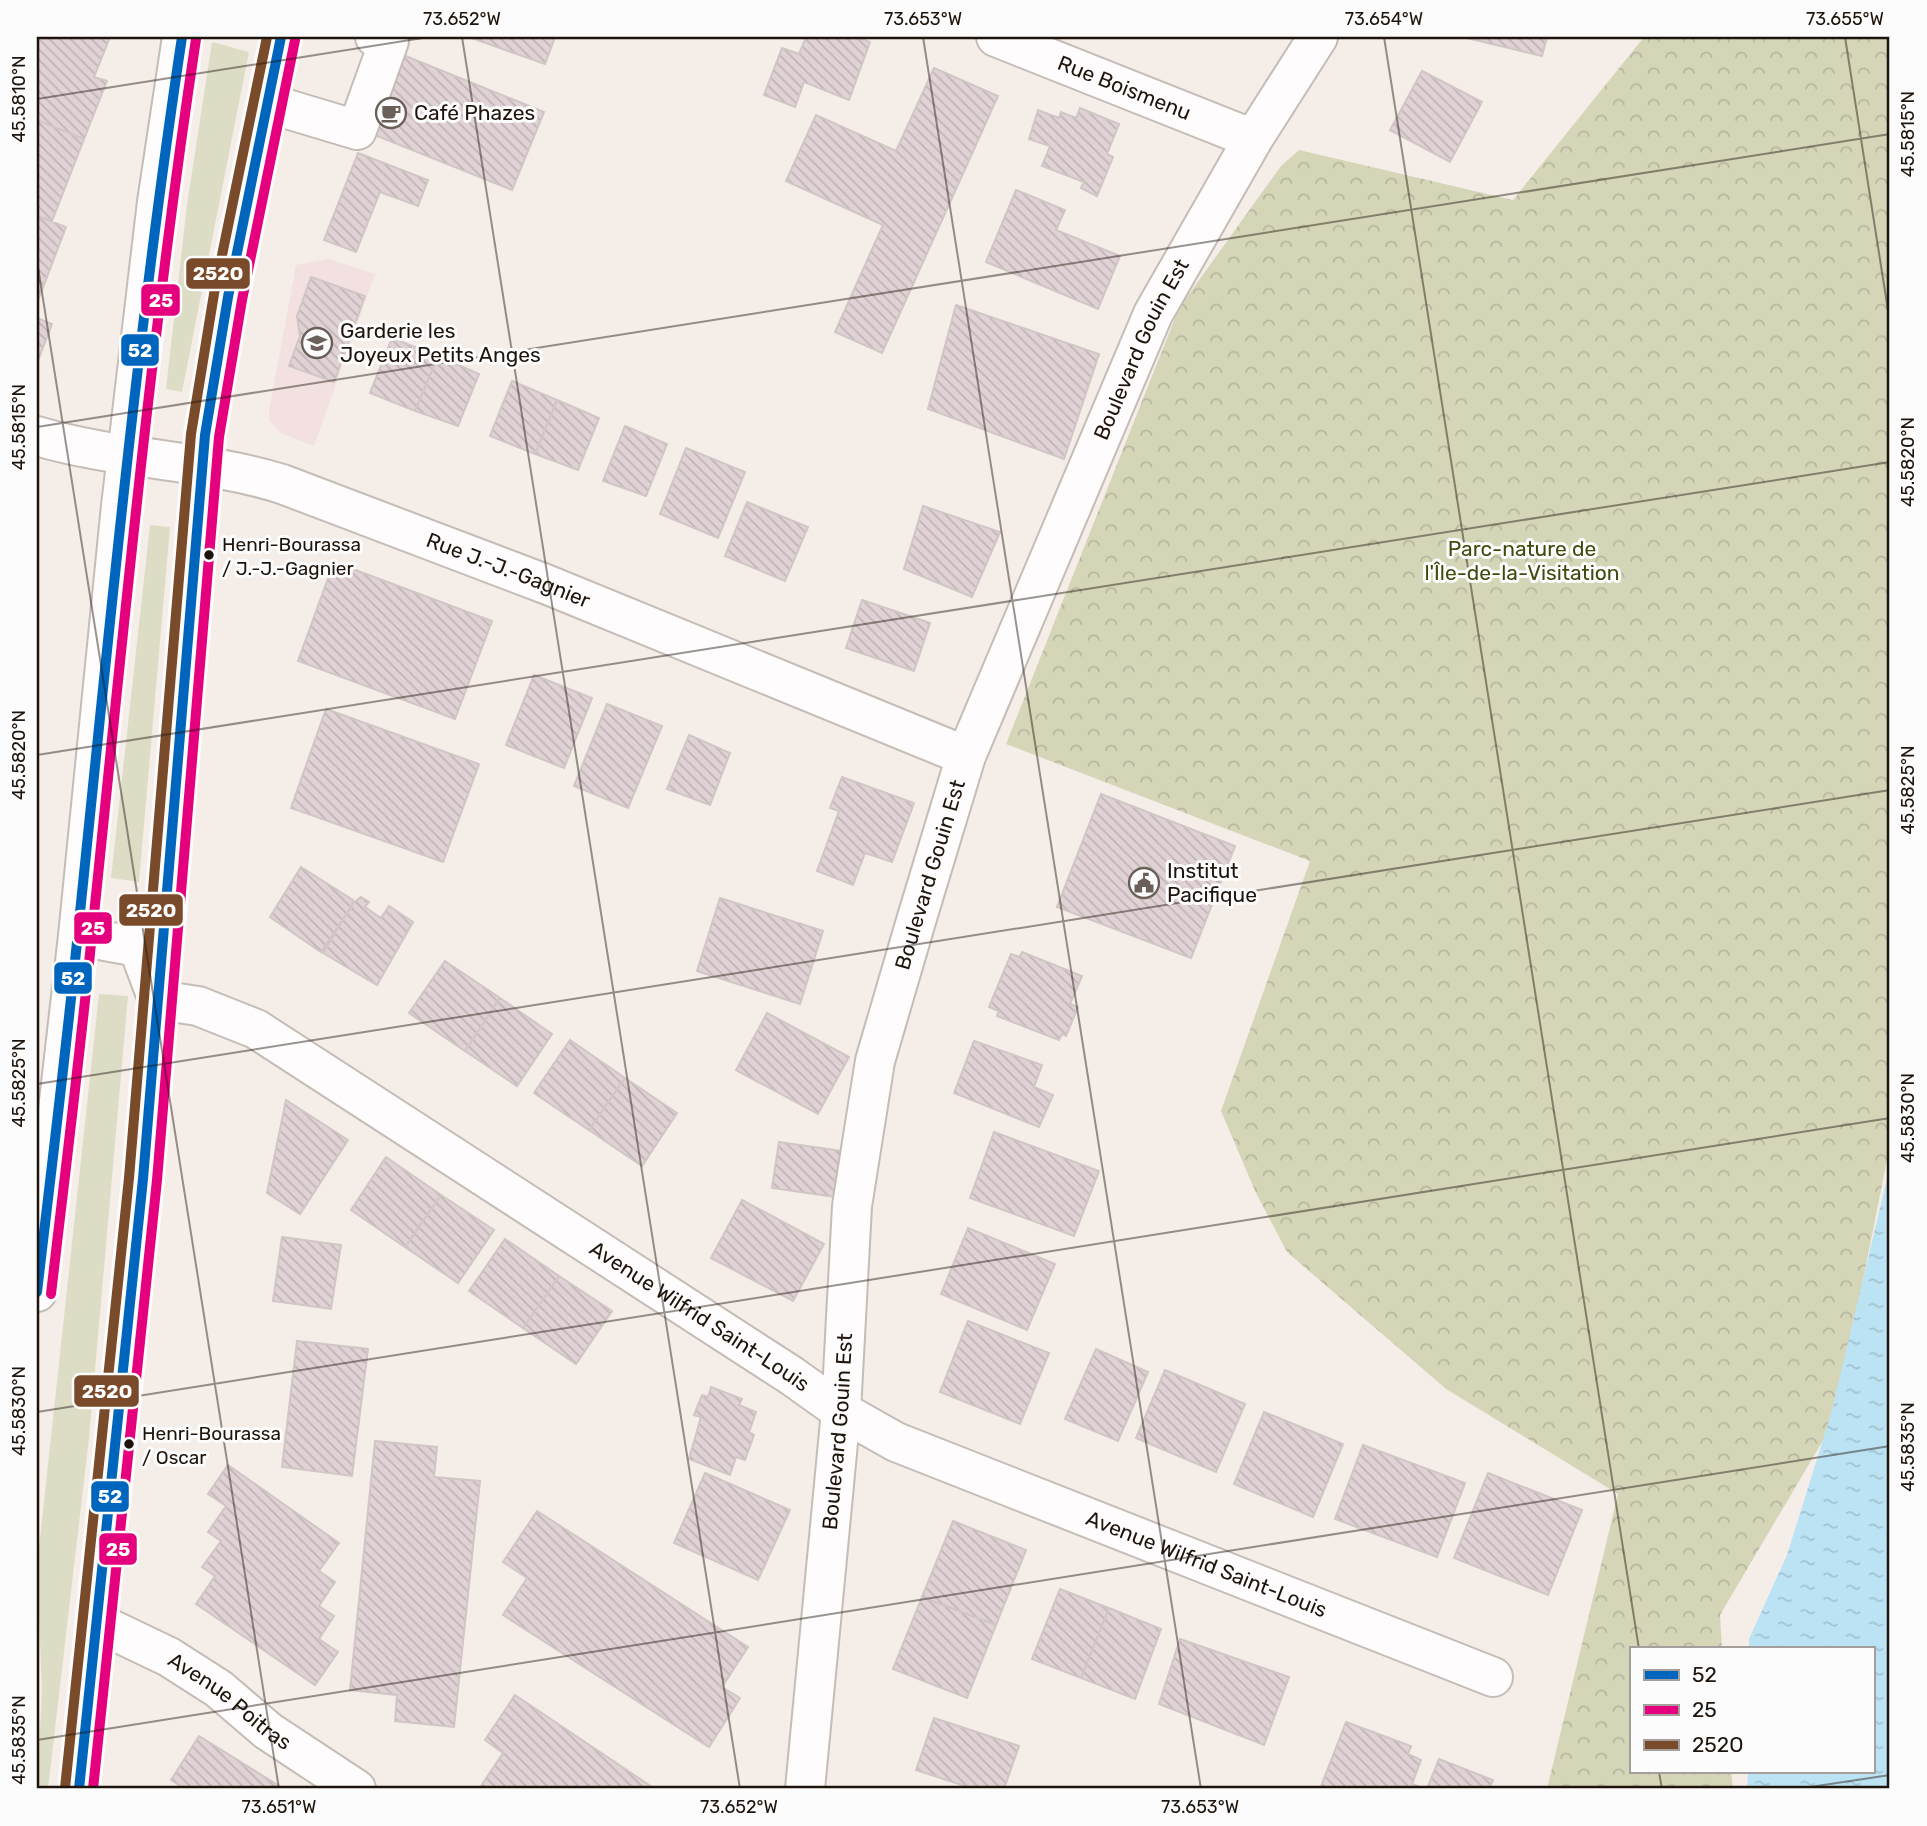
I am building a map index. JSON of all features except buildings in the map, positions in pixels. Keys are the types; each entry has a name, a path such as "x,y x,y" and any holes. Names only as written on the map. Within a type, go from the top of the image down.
{"street":[{"path":"37,1292 78,936 127,454 157,202 182,37"},
{"path":"79,1789 98,1623 158,1000 203,465 220,336 281,37"},
{"path":"267,103 357,130 389,41 375,37"},
{"name":"Rue Boismenu","path":"996,37 1253,139"},
{"name":"Boulevard Gouin Est","path":"806,1789 841,1411 852,1206 875,1061 965,756 1153,314 1253,139 1318,37"},
{"name":"Rue J.-J.-Gagnier","path":"37,436 127,454 203,465 282,484 548,585 965,756"},
{"path":"78,936 138,947 158,1000"},
{"name":"Avenue Wilfrid Saint-Louis","path":"158,1000 198,1006 256,1029 769,1361 841,1411 896,1442 1493,1677"},
{"name":"Avenue Poitras","path":"98,1623 169,1657 219,1689 268,1731 356,1789"}],"shaded area":[{"name":"Garderie les Joyeux Petits Anges","path":"329,259 375,274 314,446 281,433 269,420 269,411 296,265"}],"green space":[{"name":"Parc-nature de l'Île-de-la-Visitation","path":"1644,37 1890,37 1890,1145 1835,1420 1720,1615 1722,1647 1630,1647 1630,1773 1731,1773 1733,1789 1547,1789 1618,1494 1446,1389 1287,1252 1256,1193 1221,1111 1310,861 1006,744 1179,308 1281,166 1299,150 1513,200"},
{"path":"212,42 249,52 182,392 166,389 187,205"},
{"path":"150,525 170,527 139,882 111,878"},
{"path":"99,994 128,996 89,1438 48,1789 37,1789 42,1691 37,1566"}],"water":[{"path":"1890,1166 1890,1789 1747,1789 1748,1773 1874,1773 1874,1647 1749,1647 1749,1639 1787,1555 1831,1414"}],"transit line":[{"name":"52","path":"37,1292 137,372 182,37"},
{"name":"252O","path":"65,1788 129,1178 191,434 214,294 267,37"},
{"name":"52","path":"79,1789 143,1179 205,435 228,297 281,37"},
{"name":"25","path":"51,1294 151,374 196,39"},
{"name":"25","path":"93,1789 157,1180 219,437 242,300 295,40"}],"place":[{"name":"Café Phazes","path":"391,113"},
{"name":"Garderie les Joyeux Petits Anges","path":"317,343"},
{"name":"Henri-Bourassa / J.-J.-Gagnier","path":"209,555"},
{"name":"Institut Pacifique","path":"1144,883"},
{"name":"Henri-Bourassa / Oscar","path":"129,1444"}]}
